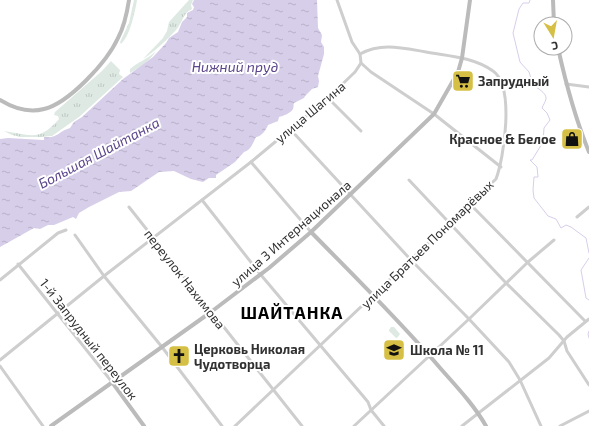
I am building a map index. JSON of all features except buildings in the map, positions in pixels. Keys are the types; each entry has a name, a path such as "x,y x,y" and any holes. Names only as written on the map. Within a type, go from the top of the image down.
{"street":[{"path":"0,100 15,108 31,110 43,109 62,100 91,76 114,46 122,28 130,0"},
{"path":"336,0 352,42 360,54 361,63 371,72 434,114 501,167"},
{"name":"улица 3 Интернационала","path":"52,426 261,275 352,194 434,114 458,72 462,58 470,0"},
{"path":"553,0 554,16"},
{"name":"улица Братьев Пономарёвых","path":"235,426 496,180 501,167 506,128 505,102 501,80 493,71 474,61 462,58 383,46 360,54"},
{"path":"560,56 566,84 589,152"},
{"name":"улица Шагина","path":"0,360 104,276 251,162 328,98 355,72 361,63"},
{"path":"566,84 589,86"},
{"path":"328,98 361,131"},
{"path":"290,129 352,194 411,260 509,362 520,380 541,426"},
{"path":"251,162 311,232 374,295 430,356 479,413 486,426"},
{"path":"409,180 506,283 564,341 567,351 589,386"},
{"path":"202,200 261,275 368,402 371,410 384,426"},
{"path":"470,204 585,321"},
{"name":"переулок Нахимова","path":"128,207 302,426"},
{"path":"577,218 589,207"},
{"path":"0,280 58,233 66,230"},
{"path":"75,235 104,276 222,426"},
{"path":"354,426 528,262 554,240"},
{"name":"1-й Запрудный переулок","path":"18,264 57,315 112,382 144,426"},
{"path":"462,426 549,358 564,341 589,319"},
{"path":"0,366 43,426"},
{"path":"560,426 589,411"}],"green space":[{"path":"134,0 137,0 132,24 121,44 120,42 129,23"},
{"path":"189,0 193,0 191,5 192,9 186,13 176,30 160,46 143,59 163,38 167,31 169,22"},
{"path":"156,51 148,61 130,73 130,69"},
{"path":"111,61 120,70 119,74 123,77 79,117 52,136 21,137 4,131 34,135 46,131 59,119 58,116 54,115 55,112 102,71"},
{"path":"391,327 394,327 400,334 397,338 389,331"}],"water":[{"name":"Нижний пруд","path":"194,0 317,0 318,28 322,35 321,42 324,47 324,54 318,76 318,87 312,89 304,98 294,103 291,112 279,117 278,121 268,125 264,132 256,137 250,148 235,162 216,175 216,178 209,178 203,182 191,179 174,171 159,172 131,191 119,192 89,207 79,213 76,219 73,217 40,229 34,228 0,247 0,139 44,140 44,137 55,136 70,128 74,122 82,117 123,79 153,57 169,38 178,32 182,22 187,17 187,13 193,10 194,7 192,4"}],"waterway":[{"path":"530,0 529,3 523,3 519,9 513,33 520,62 529,72 533,85 546,97 542,108 547,113 550,120 544,128 543,142 532,160 530,160 537,167 538,177 534,177 534,198 548,216 556,219 561,228 566,225 586,238 589,253"},
{"path":"589,258 581,270 586,298 589,300"},
{"path":"589,331 589,338"}],"place":[{"name":"Запрудный","path":"463,81"},
{"name":"Красное & Белое","path":"572,139"},
{"name":"Школа № 11","path":"394,350"},
{"name":"Церковь Николая Чудотворца","path":"179,356"}],"district":[{"name":"ШАЙТАНКА","path":"292,313"}],"water label":[{"name":"Большая Шайтанка","path":"99,153"}]}
